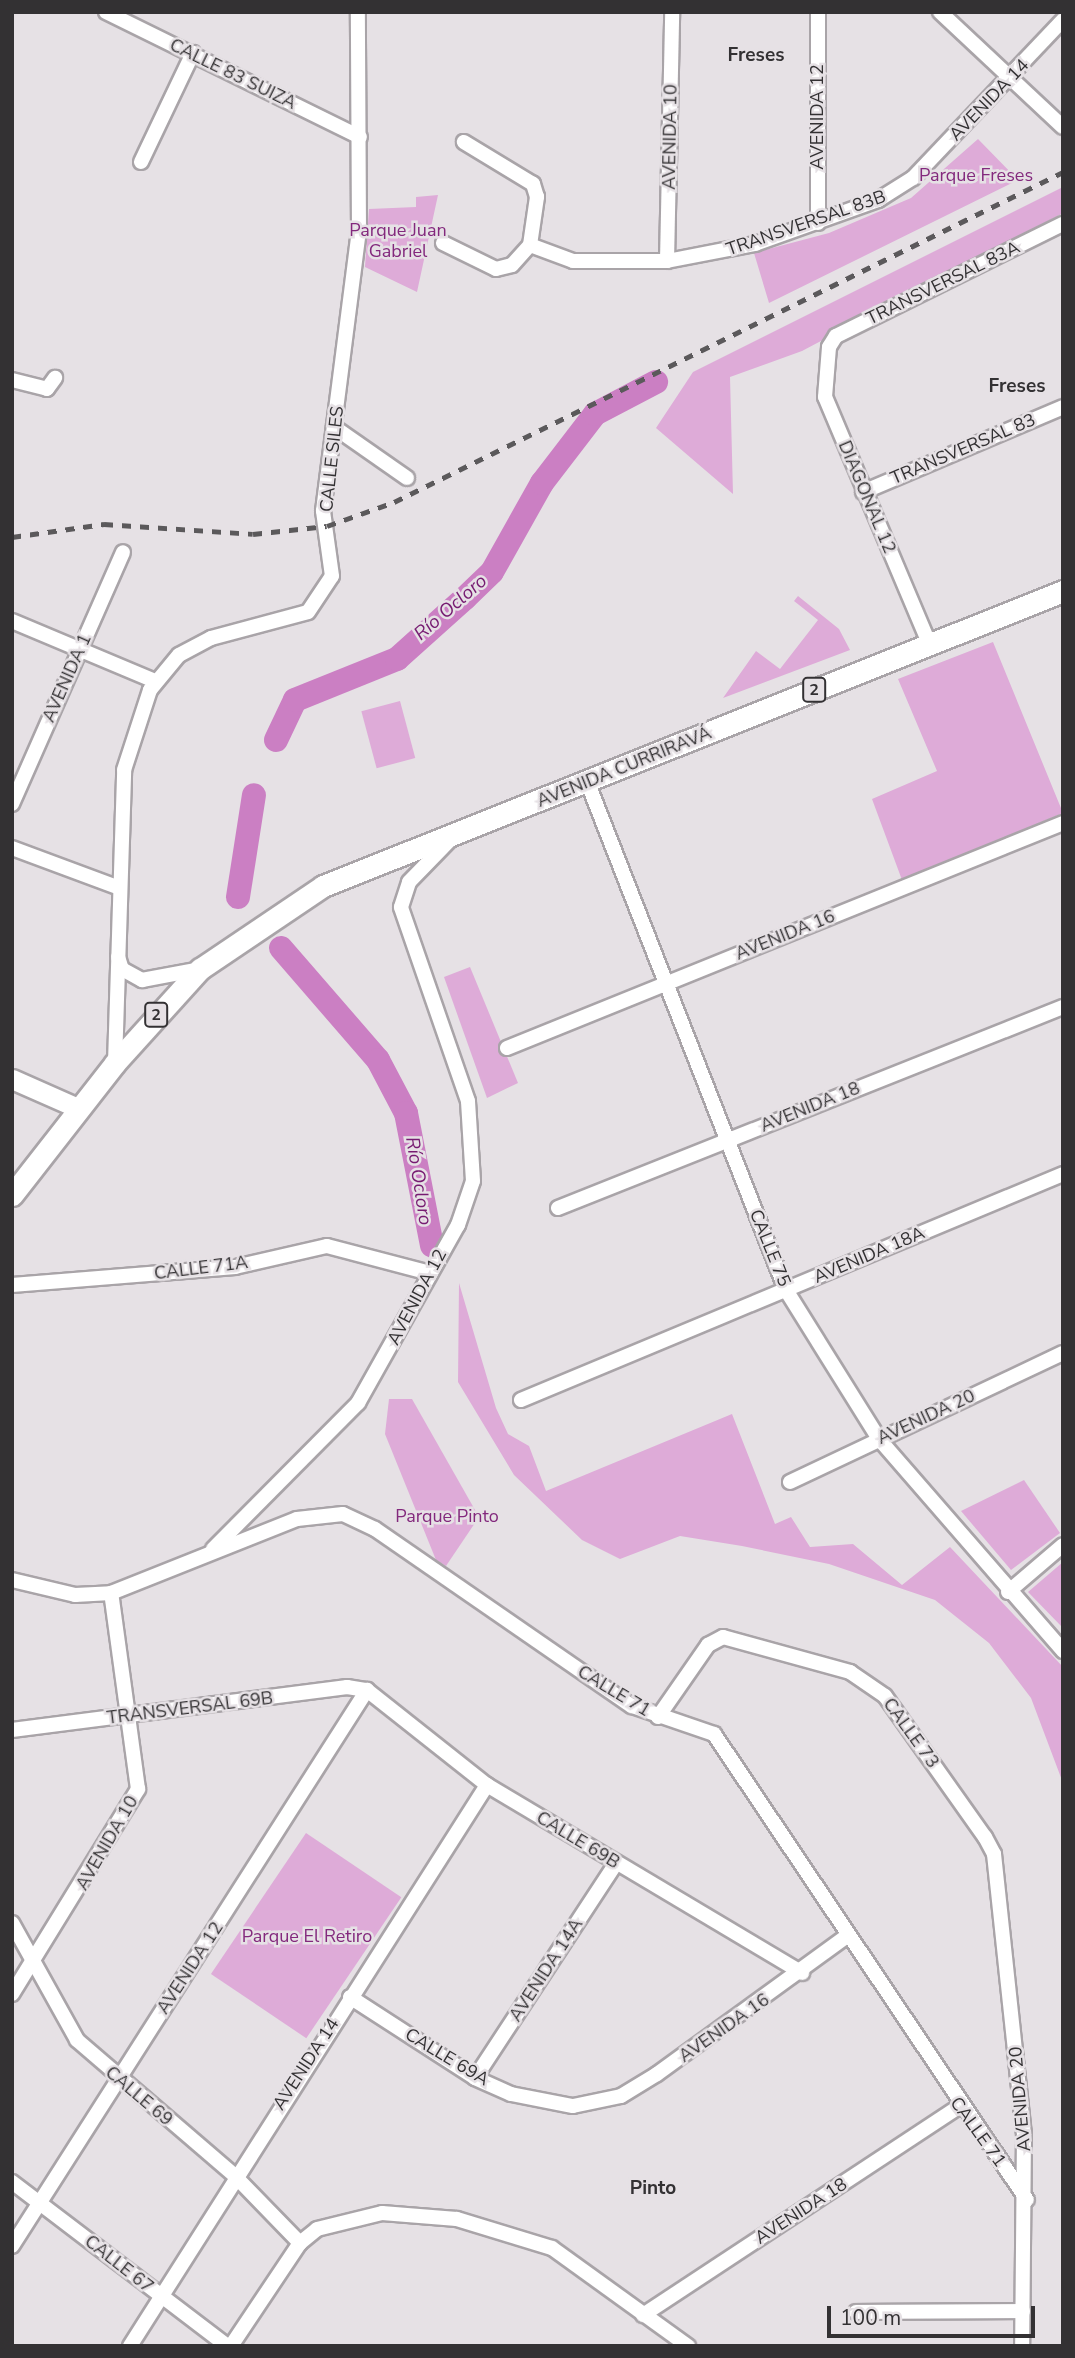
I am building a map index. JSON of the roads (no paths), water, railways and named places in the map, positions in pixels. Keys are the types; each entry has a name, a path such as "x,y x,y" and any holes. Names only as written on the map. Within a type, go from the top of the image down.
{"highway":[{"name":"AVENIDA CURRIRAVÁ","path":"200,969 323,886 454,837 587,781 1063,591"},
{"name":"2","path":"12,1195 115,1063 200,969"}],"main road":[{"path":"12,1079 80,1109"}],"street":[{"name":"CALLE 83 SUIZA","path":"106,12 360,137"},
{"name":"CALLE SILES","path":"115,1063 117,887 124,770 155,681 179,654 211,638 292,621 323,596 333,560 323,511 359,231 358,12"},
{"name":"AVENIDA 10","path":"667,261 672,12"},
{"name":"AVENIDA 12","path":"818,12 818,223"},
{"path":"940,12 1063,127"},
{"name":"AVENIDA 14","path":"913,178 1010,79 1063,20"},
{"path":"142,162 193,53"},
{"path":"443,243 496,269 512,265 530,245 537,197 533,184 464,142"},
{"name":"TRANSVERSAL 83B","path":"530,245 573,261 667,261 755,244 818,223 878,200 913,178"},
{"name":"TRANSVERSAL 83A","path":"829,347 836,336 1063,224"},
{"name":"DIAGONAL 12","path":"829,347 825,397 929,643"},
{"path":"12,380 47,389 55,378"},
{"name":"TRANSVERSAL 83","path":"863,492 1063,407"},
{"path":"334,428 407,478"},
{"name":"AVENIDA 1","path":"12,804 123,552"},
{"path":"12,621 155,681"},
{"name":"CALLE 75","path":"587,781 786,1290 880,1439 1008,1592 1063,1651"},
{"name":"AVENIDA 16","path":"508,1048 1063,823"},
{"name":"AVENIDA 12","path":"206,1555 358,1403 426,1272 458,1225 469,1192 472,1136 468,1101 401,906 417,873 454,837"},
{"path":"12,848 117,887"},
{"path":"118,956 122,969 142,980 200,969"},
{"name":"AVENIDA 18","path":"558,1208 1063,1007"},
{"name":"AVENIDA 18A","path":"521,1400 1063,1174"},
{"name":"CALLE 71A","path":"12,1285 236,1267 327,1246 426,1272"},
{"name":"AVENIDA 20","path":"790,1482 1063,1353"},
{"name":"CALLE 71","path":"12,1580 75,1595 111,1593 297,1518 343,1514 375,1529 606,1691 658,1717 701,1726 726,1748 958,2107 1027,2200"},
{"path":"1008,1592 1063,1545"},
{"name":"AVENIDA 10","path":"12,1994 132,1807 139,1765 111,1593"},
{"name":"CALLE 73","path":"658,1717 714,1640 734,1639 871,1682 994,1854"},
{"name":"TRANSVERSAL 69B","path":"12,1730 347,1687 367,1690"},
{"name":"AVENIDA 12","path":"12,2246 367,1690"},
{"name":"CALLE 69B","path":"367,1690 487,1785 802,1973"},
{"name":"AVENIDA 14","path":"130,2346 234,2175 487,1785"},
{"name":"AVENIDA 20","path":"994,1854 1027,2200 1022,2346"},
{"name":"AVENIDA 14A","path":"475,2078 616,1863"},
{"name":"CALLE 69","path":"12,1923 72,2032 117,2081 234,2175 300,2243"},
{"name":"AVENIDA 16","path":"591,2103 621,2096 657,2074 802,1973 847,1936"},
{"name":"CALLE 69A","path":"350,1997 475,2078 545,2103 591,2103"},
{"name":"AVENIDA 18","path":"643,2315 958,2107"},
{"name":"CALLE 67","path":"12,2182 159,2296 229,2346"},
{"path":"229,2346 300,2243 317,2229 382,2213 457,2219 552,2248 688,2346"},
{"path":"856,2312 1023,2311"}],"waterway":[{"name":"Río Ocloro","path":"276,740 295,700 397,659 465,598 492,572 542,483 595,414 656,382"},
{"name":"Río Ocloro","path":"238,897 254,795"},
{"name":"Río Ocloro","path":"281,948 378,1060 406,1113 432,1245"}],"railway":[{"path":"12,537 104,524 253,534 327,526 394,502 1063,172"}],"district":[{"name":"Freses","path":"756,56"},
{"name":"Freses","path":"1017,387"},
{"name":"Pinto","path":"653,2189"}],"park label":[{"name":"Parque Freses","path":"976,175"},
{"name":"Parque Juan Gabriel","path":"398,241"},
{"name":"Parque Pinto","path":"447,1516"},
{"name":"Parque El Retiro","path":"307,1936"}]}
